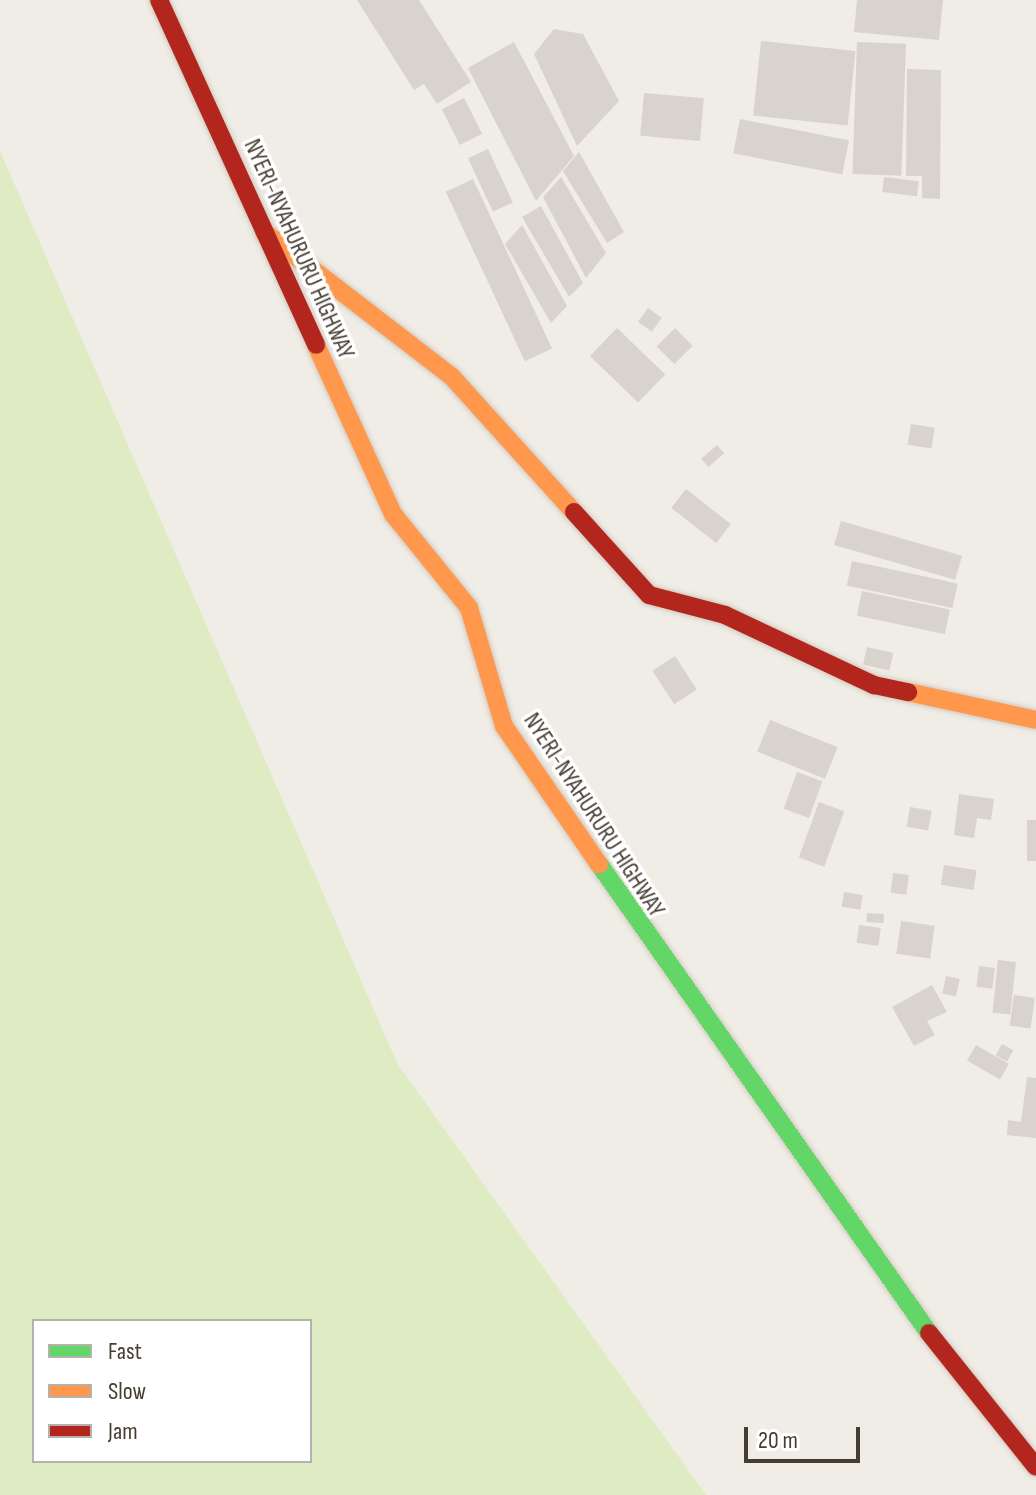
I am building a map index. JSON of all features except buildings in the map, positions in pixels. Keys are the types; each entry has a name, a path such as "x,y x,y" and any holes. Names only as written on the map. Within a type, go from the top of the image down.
{"main road":[{"name":"NYERI-NYAHURURU HIGHWAY","path":"159,0 393,514 469,608 504,726 876,1267 1036,1467"},
{"path":"264,232 452,377 649,595 725,615 874,685 1036,720"}],"green space":[{"path":"0,151 397,1063 706,1495 0,1495"}],"traffic: fast":[{"path":"599,864 929,1333"}],"traffic: slow":[{"path":"264,232 452,377 574,512"},
{"path":"316,345 393,514 469,608 504,726 599,864"},
{"path":"908,692 1036,720"}],"traffic: jam":[{"path":"159,0 316,345"},
{"path":"574,512 649,595 725,615 874,685 908,692"},
{"path":"929,1333 1036,1467"}]}
